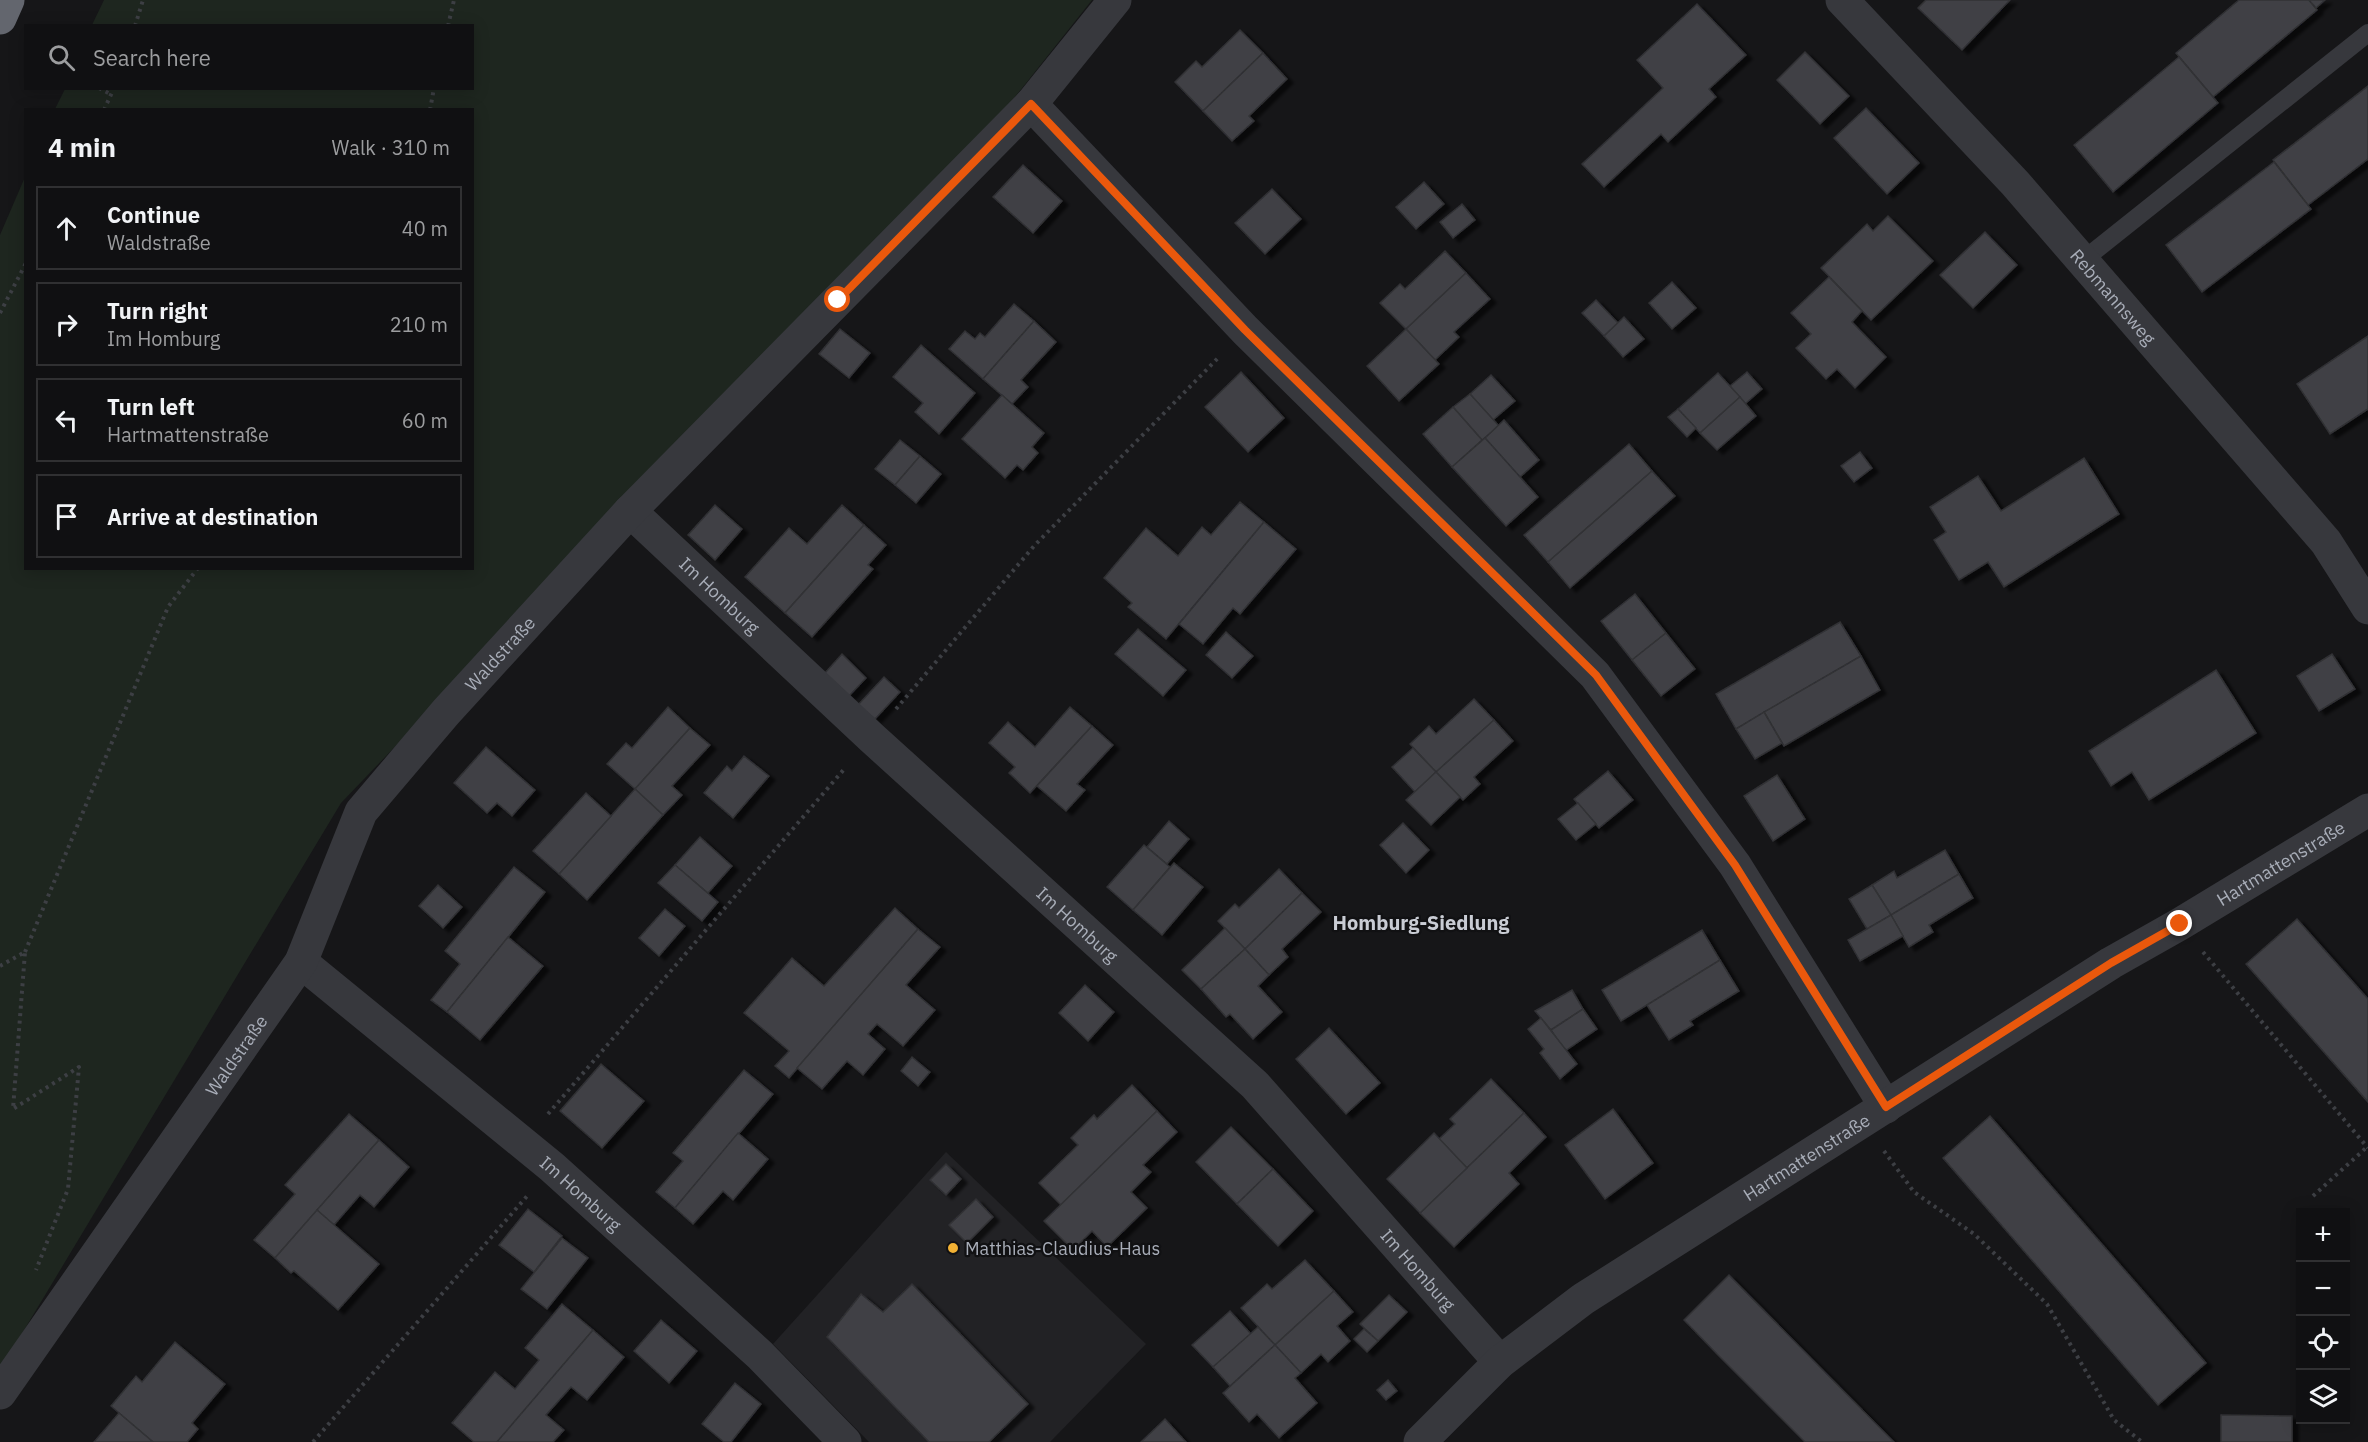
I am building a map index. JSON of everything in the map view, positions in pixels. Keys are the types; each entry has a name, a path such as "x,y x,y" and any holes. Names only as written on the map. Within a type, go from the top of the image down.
{"highway":[{"path":"0,18 8,0"}],"street":[{"name":"Waldstraße","path":"0,1393 301,962 361,812 446,712 630,512 1031,104 1115,0"},
{"name":"Rebmannsweg","path":"1850,3 2015,183 2326,543 2368,608"},
{"path":"1031,104 1245,330 1596,675 1735,865 1874,1114"},
{"name":"Im Homburg","path":"630,512 872,738 1255,1085 1500,1362"},
{"name":"Hartmattenstraße","path":"1420,1442 1500,1362 1583,1299 2111,963 2368,810"},
{"name":"Im Homburg","path":"301,962 552,1167 760,1355 845,1442"}],"lane":[{"path":"2082,261 2368,33"}],"path":[{"path":"136,24 144,0"},
{"path":"448,24 454,0"},
{"path":"103,90 111,94"},
{"path":"105,108 113,90"},
{"path":"430,108 434,90"},
{"path":"0,313 24,267"},
{"path":"34,1275 68,1189 79,1067 14,1109 25,952 168,607 196,570"},
{"path":"2180,924 2367,1148 2313,1196"},
{"path":"0,966 25,952"},
{"path":"1874,1114 1914,1192 1974,1234 2047,1304 2114,1420 2142,1442"},
{"path":"313,1442 552,1167"}],"shaded area":[{"path":"104,0 1092,0 1003,112 341,803 0,1370 0,235 24,179 24,570 474,570 474,108 56,108 64,90 474,90 474,24 92,24"},
{"name":"Matthias-Claudius-Haus","path":"946,1152 1146,1344 1050,1442 869,1442 773,1344"}],"building":[{"path":"1926,0 2010,0 1962,50 1918,8"},
{"path":"2239,0 2309,0 2317,10 2213,97 2176,53"},
{"path":"2309,0 2325,0 2316,8"},
{"path":"1697,4 1746,55 1709,89 1716,97 1668,142 1661,134 1604,187 1582,164 1663,88 1637,60"},
{"path":"1240,30 1263,53 1203,111 1175,82 1196,61 1202,67"},
{"path":"1805,52 1849,96 1820,124 1777,80"},
{"path":"1263,53 1287,79 1249,116 1254,121 1232,141 1203,111"},
{"path":"2179,57 2218,103 2113,192 2074,145"},
{"path":"2368,86 2368,159 2308,205 2273,160"},
{"path":"1866,108 1919,163 1887,194 1834,138"},
{"path":"2274,162 2311,209 2202,292 2166,245"},
{"path":"1023,165 1062,201 1033,233 993,197"},
{"path":"1424,182 1444,204 1416,229 1396,207"},
{"path":"1272,189 1301,219 1265,254 1235,223"},
{"path":"1462,204 1475,220 1453,238 1440,222"},
{"path":"1888,216 1933,261 1871,320 1821,268 1867,224 1873,231"},
{"path":"1985,232 2017,265 1973,308 1940,275"},
{"path":"1445,251 1466,273 1406,329 1380,303 1400,284 1405,289"},
{"path":"1466,273 1490,299 1454,332 1459,337 1435,360 1406,329"},
{"path":"1829,277 1862,311 1852,322 1886,357 1855,388 1837,369 1826,379 1796,348 1811,334 1791,313"},
{"path":"1672,282 1696,308 1672,329 1649,303"},
{"path":"1596,300 1618,323 1604,336 1582,313"},
{"path":"1014,304 1034,321 983,379 949,349 965,331 975,339 980,333 985,337"},
{"path":"1624,317 1644,339 1623,357 1604,336"},
{"path":"1034,321 1056,342 1021,380 1028,387 1012,404 983,379"},
{"path":"840,329 870,353 849,378 819,354"},
{"path":"1406,329 1439,364 1399,401 1367,366"},
{"path":"2368,336 2368,409 2330,434 2297,384"},
{"path":"921,345 975,393 939,434 915,412 923,403 893,377"},
{"path":"1241,372 1284,418 1248,452 1205,407"},
{"path":"1747,372 1762,389 1745,404 1730,386"},
{"path":"1718,373 1740,397 1700,433 1678,409"},
{"path":"1491,375 1515,401 1493,420 1470,394"},
{"path":"1470,394 1499,426 1482,440 1453,407"},
{"path":"1002,395 1044,433 1032,447 1038,453 1023,470 1017,465 1005,478 962,439"},
{"path":"1740,397 1756,416 1717,450 1700,433"},
{"path":"1453,407 1482,440 1452,467 1423,434"},
{"path":"1678,409 1696,428 1687,437 1668,417"},
{"path":"1504,420 1539,460 1520,477 1485,438"},
{"path":"1485,438 1538,497 1506,526 1452,467"},
{"path":"900,440 920,456 895,485 875,469"},
{"path":"1629,444 1652,471 1548,562 1524,535"},
{"path":"1860,452 1872,468 1854,482 1841,466"},
{"path":"920,456 941,474 916,503 895,485"},
{"path":"2084,458 2119,514 2004,587 1988,562 1959,580 1934,540 1946,532 1930,507 1978,476 2001,511"},
{"path":"1652,471 1675,496 1570,588 1548,562"},
{"path":"1240,502 1264,522 1166,639 1128,607 1132,603 1104,578 1146,528 1178,556 1202,527 1211,535"},
{"path":"715,505 742,529 715,560 688,535"},
{"path":"842,505 864,525 785,613 745,577 789,528 807,544"},
{"path":"1264,522 1296,549 1240,614 1233,608 1203,644 1179,624"},
{"path":"864,525 886,545 868,565 873,569 812,637 785,613"},
{"path":"1635,594 1666,633 1632,660 1601,621"},
{"path":"1840,622 1861,656 1736,729 1716,694"},
{"path":"1138,629 1186,670 1163,696 1115,654"},
{"path":"1226,632 1253,656 1232,678 1206,655"},
{"path":"1666,633 1695,669 1661,696 1632,660"},
{"path":"842,654 866,678 849,696 825,673"},
{"path":"2332,654 2355,689 2319,711 2297,676"},
{"path":"1861,656 1880,690 1784,746 1764,712"},
{"path":"2216,670 2256,733 2149,800 2132,772 2111,786 2089,751"},
{"path":"884,677 900,692 875,719 858,705"},
{"path":"1474,699 1494,720 1436,772 1410,744 1429,726 1436,734"},
{"path":"668,707 690,728 635,789 607,764 626,743 632,748"},
{"path":"1070,707 1092,726 1030,793 1009,773 1015,767 989,743 1008,722 1035,747"},
{"path":"1764,712 1782,743 1755,759 1736,729"},
{"path":"1494,720 1513,741 1474,777 1480,784 1463,800 1436,772"},
{"path":"1092,726 1113,745 1077,784 1085,790 1066,811 1037,786"},
{"path":"690,728 710,745 672,786 682,795 663,815 635,789"},
{"path":"486,747 535,790 512,816 497,803 487,813 454,783"},
{"path":"1413,748 1436,772 1415,792 1392,767"},
{"path":"744,756 769,776 733,818 704,793 727,766 732,771"},
{"path":"1608,771 1633,800 1599,828 1574,799"},
{"path":"1436,772 1460,797 1431,825 1406,800"},
{"path":"1777,775 1805,819 1773,841 1744,796"},
{"path":"635,789 663,815 587,900 559,874"},
{"path":"586,793 611,816 559,874 533,851"},
{"path":"1578,803 1596,824 1576,840 1558,819"},
{"path":"1169,821 1189,839 1167,864 1147,847"},
{"path":"1403,823 1429,850 1406,873 1380,845"},
{"path":"700,837 732,866 708,893 675,865"},
{"path":"1144,845 1170,867 1133,910 1107,887"},
{"path":"1945,850 1959,874 1891,915 1872,885 1894,871 1897,878"},
{"path":"1174,863 1203,887 1162,935 1133,910"},
{"path":"675,865 718,902 702,921 658,883"},
{"path":"514,867 545,892 447,1012 431,1000 460,964 445,951"},
{"path":"1279,869 1302,893 1245,949 1218,921 1235,904 1239,908"},
{"path":"1959,874 1973,898 1929,925 1933,932 1909,947 1891,915"},
{"path":"438,885 462,907 443,928 419,906"},
{"path":"1872,885 1891,915 1867,929 1849,899"},
{"path":"1302,893 1321,912 1282,949 1288,957 1269,975 1245,949"},
{"path":"895,908 918,929 789,1078 775,1066 789,1051 744,1013 792,958 824,986"},
{"path":"665,909 685,926 659,956 639,938"},
{"path":"1891,915 1903,936 1860,961 1848,940"},
{"path":"2297,919 2368,999 2368,1102 2246,964"},
{"path":"1225,928 1245,949 1201,989 1182,970"},
{"path":"918,929 940,947 906,985 935,1010 903,1046 877,1024 868,1034 885,1049 863,1075 847,1061 822,1089 797,1068"},
{"path":"1702,930 1720,960 1621,1021 1602,990"},
{"path":"508,937 543,966 480,1040 447,1012"},
{"path":"1245,949 1269,975 1258,986 1282,1012 1253,1039 1230,1014 1226,1017 1201,989"},
{"path":"1720,960 1739,991 1690,1021 1693,1025 1669,1040 1647,1005"},
{"path":"1085,985 1114,1012 1088,1041 1059,1013"},
{"path":"1572,990 1583,1009 1551,1030 1535,1011"},
{"path":"1583,1009 1597,1029 1565,1051 1551,1030"},
{"path":"1541,1018 1577,1064 1560,1079 1540,1053 1544,1049 1528,1029"},
{"path":"1329,1028 1380,1083 1346,1114 1296,1059"},
{"path":"912,1057 930,1072 918,1086 901,1071"},
{"path":"601,1064 644,1101 602,1148 560,1111"},
{"path":"744,1070 773,1094 675,1208 656,1192 683,1161 673,1153"},
{"path":"1491,1079 1524,1113 1467,1168 1439,1139 1455,1124 1450,1119"},
{"path":"1132,1085 1157,1111 1061,1205 1039,1183 1078,1145 1071,1138 1094,1115 1097,1119"},
{"path":"1613,1109 1653,1163 1605,1199 1565,1145"},
{"path":"1157,1111 1177,1132 1143,1165 1151,1172 1131,1192 1147,1208 1107,1247 1092,1231 1073,1250 1044,1221"},
{"path":"1524,1113 1546,1137 1509,1173 1519,1184 1454,1247 1420,1213"},
{"path":"349,1114 379,1140 275,1258 254,1240 295,1194 285,1185"},
{"path":"1990,1116 2206,1363 2158,1405 1943,1158"},
{"path":"1231,1127 1273,1169 1237,1204 1196,1162"},
{"path":"738,1133 768,1159 733,1200 723,1191 693,1224 675,1208"},
{"path":"1434,1133 1467,1168 1420,1213 1387,1179"},
{"path":"379,1140 409,1167 374,1207 360,1195 334,1225 317,1210"},
{"path":"946,1164 961,1179 946,1195 930,1180"},
{"path":"1273,1169 1313,1211 1278,1246 1237,1204"},
{"path":"976,1199 993,1217 967,1243 949,1225"},
{"path":"528,1209 562,1236 534,1272 499,1245"},
{"path":"317,1210 379,1264 338,1310 294,1271 291,1273 275,1258"},
{"path":"562,1238 588,1258 547,1309 521,1289"},
{"path":"1305,1260 1334,1291 1275,1345 1241,1308 1267,1284 1272,1289"},
{"path":"1729,1275 1894,1442 1805,1442 1717,1354 1684,1320"},
{"path":"912,1284 1028,1404 989,1442 929,1442 827,1337 861,1294 883,1312"},
{"path":"1334,1291 1353,1312 1337,1326 1350,1341 1328,1362 1321,1354 1301,1373 1275,1345"},
{"path":"1389,1295 1407,1312 1378,1341 1360,1324"},
{"path":"562,1304 593,1330 497,1442 474,1442 452,1423 495,1372 515,1389 539,1360 525,1348"},
{"path":"1230,1311 1251,1334 1213,1367 1192,1345"},
{"path":"661,1320 697,1351 669,1383 634,1351"},
{"path":"1258,1327 1275,1345 1230,1386 1213,1367"},
{"path":"1364,1329 1378,1341 1367,1352 1354,1339"},
{"path":"593,1330 624,1357 587,1400 571,1387 546,1415 564,1430 553,1442 497,1442"},
{"path":"175,1342 225,1384 192,1423 198,1429 187,1442 153,1442 111,1406 136,1376 142,1382"},
{"path":"1275,1345 1301,1373 1295,1378 1317,1403 1279,1438 1257,1414 1249,1422 1223,1393"},
{"path":"1388,1380 1397,1391 1386,1400 1377,1390"},
{"path":"735,1383 761,1404 731,1442 724,1442 702,1424"},
{"path":"119,1413 153,1442 94,1442"},
{"path":"2221,1415 2292,1416 2292,1442 2221,1442"},
{"path":"1165,1419 1186,1442 1141,1442"}],"place":[{"name":"Matthias-Claudius-Haus","path":"953,1248"}],"district":[{"name":"Homburg-Siedlung","path":"1421,922"}],"route":[{"path":"838,300 1031,104 1245,330 1596,675 1735,865 1886,1107 2111,963 2180,924"}]}
